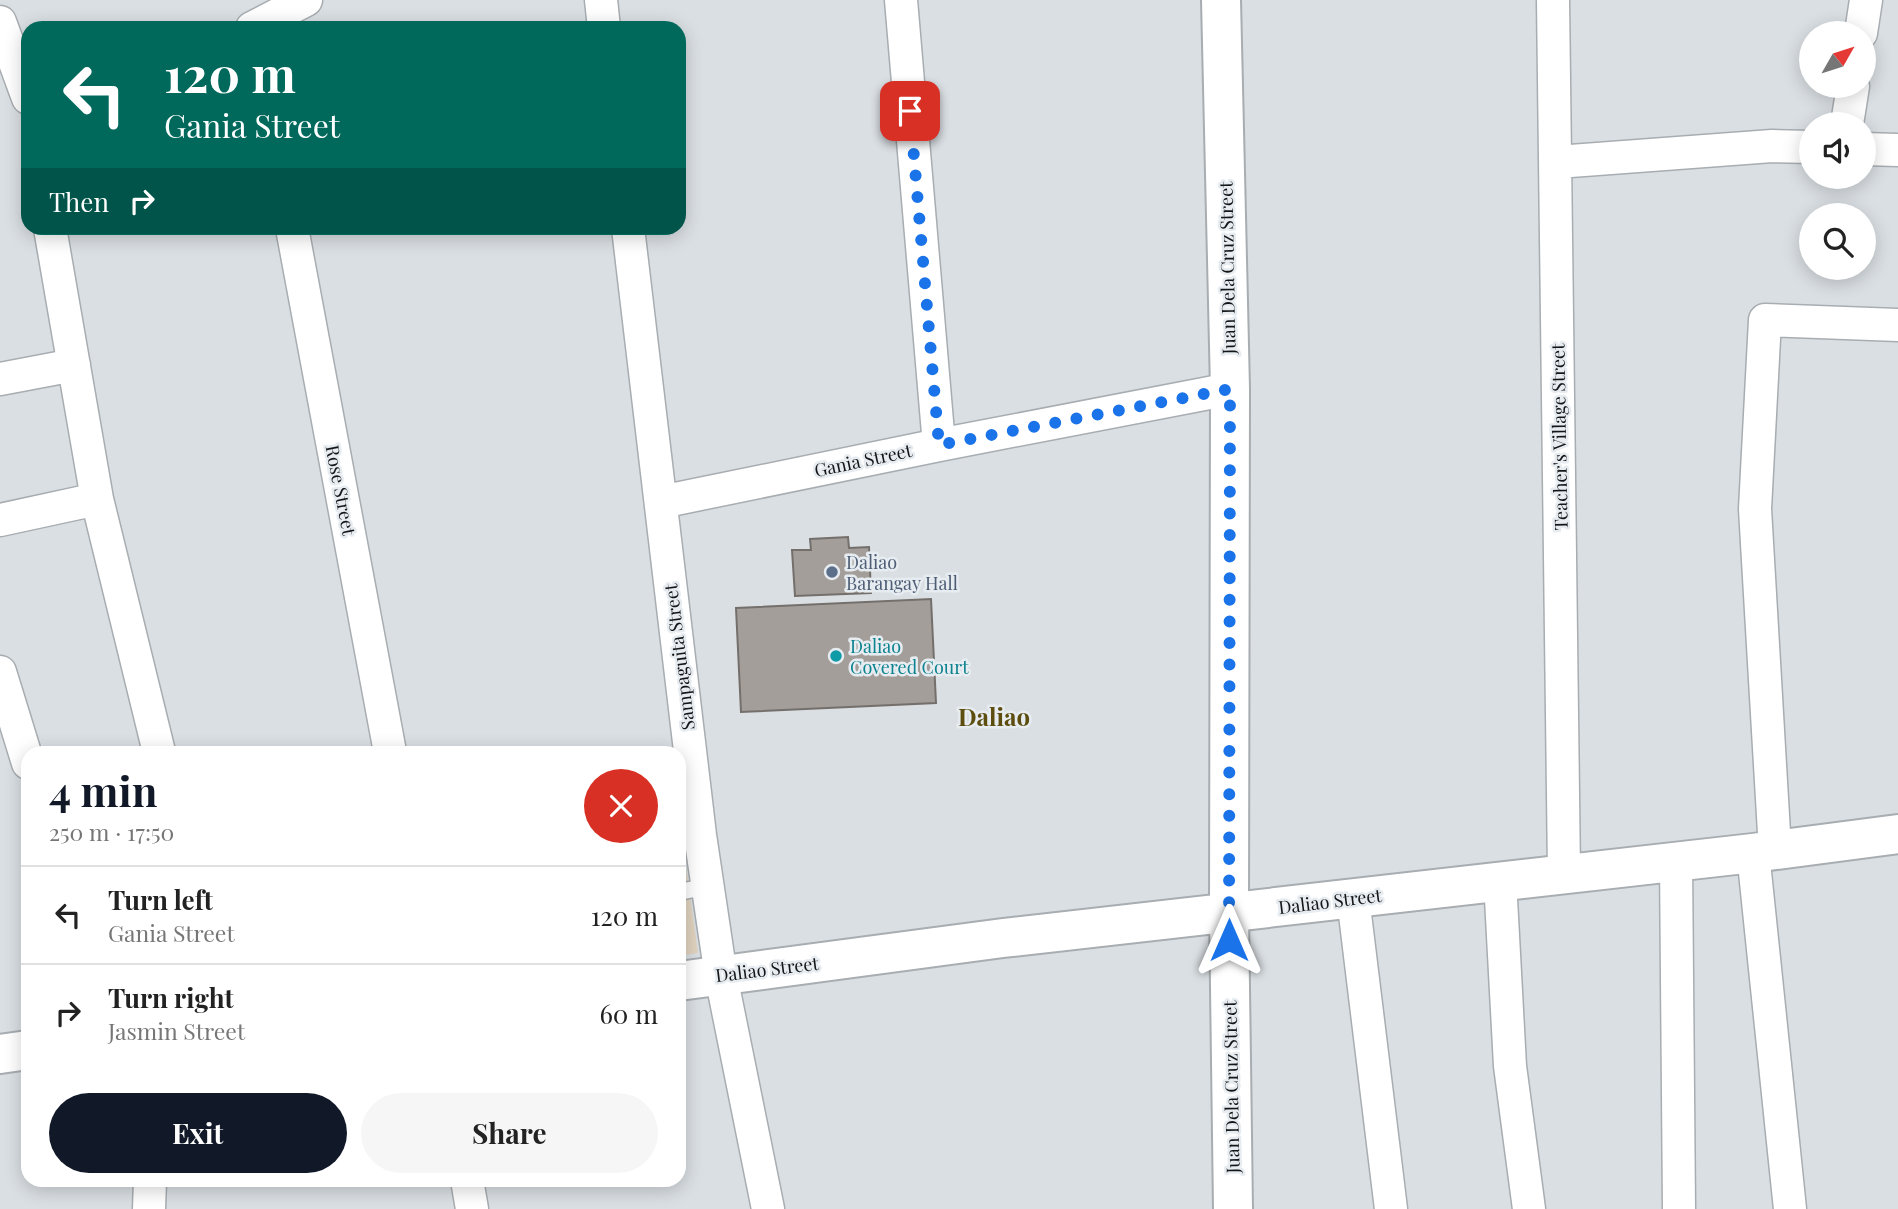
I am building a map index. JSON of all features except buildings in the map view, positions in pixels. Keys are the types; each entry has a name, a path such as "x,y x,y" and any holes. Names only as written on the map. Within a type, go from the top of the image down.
{"street":[{"path":"267,21 306,0"},
{"path":"601,0 603,21"},
{"path":"901,0 939,445"},
{"name":"Juan Dela Cruz Street","path":"1221,0 1230,389 1229,913 1233,1209"},
{"name":"Teacher's Village Street","path":"1553,0 1564,873"},
{"path":"1863,21 1866,0"},
{"path":"0,22 21,78"},
{"path":"1557,162 1772,146 1799,147"},
{"path":"1876,149 1898,150"},
{"path":"52,235 97,499 158,746"},
{"name":"Rose Street","path":"293,235 389,746"},
{"name":"Sampaguita Street","path":"629,235 698,822 694,889 721,976 768,1209"},
{"path":"1790,1209 1764,851 1755,509 1765,320 1898,325"},
{"path":"0,379 74,365"},
{"name":"Gania Street","path":"661,502 1230,389"},
{"path":"0,520 97,499"},
{"path":"0,672 23,746"},
{"name":"Daliao Street","path":"686,980 1003,938 1898,834"},
{"path":"1676,861 1679,1209"},
{"path":"1500,880 1510,1066 1530,1209"},
{"path":"1353,898 1391,1209"},
{"path":"0,1054 21,1051"},
{"path":"149,1187 149,1209"},
{"path":"468,1187 471,1209"}],"shaded area":[{"path":"686,867 698,953 686,955"}],"place":[{"name":"Daliao Barangay Hall","path":"832,572"},
{"name":"Daliao Covered Court","path":"836,656"}],"district":[{"name":"Daliao","path":"994,716"}],"route":[{"path":"910,111 939,445 1230,389 1229,940"}]}
